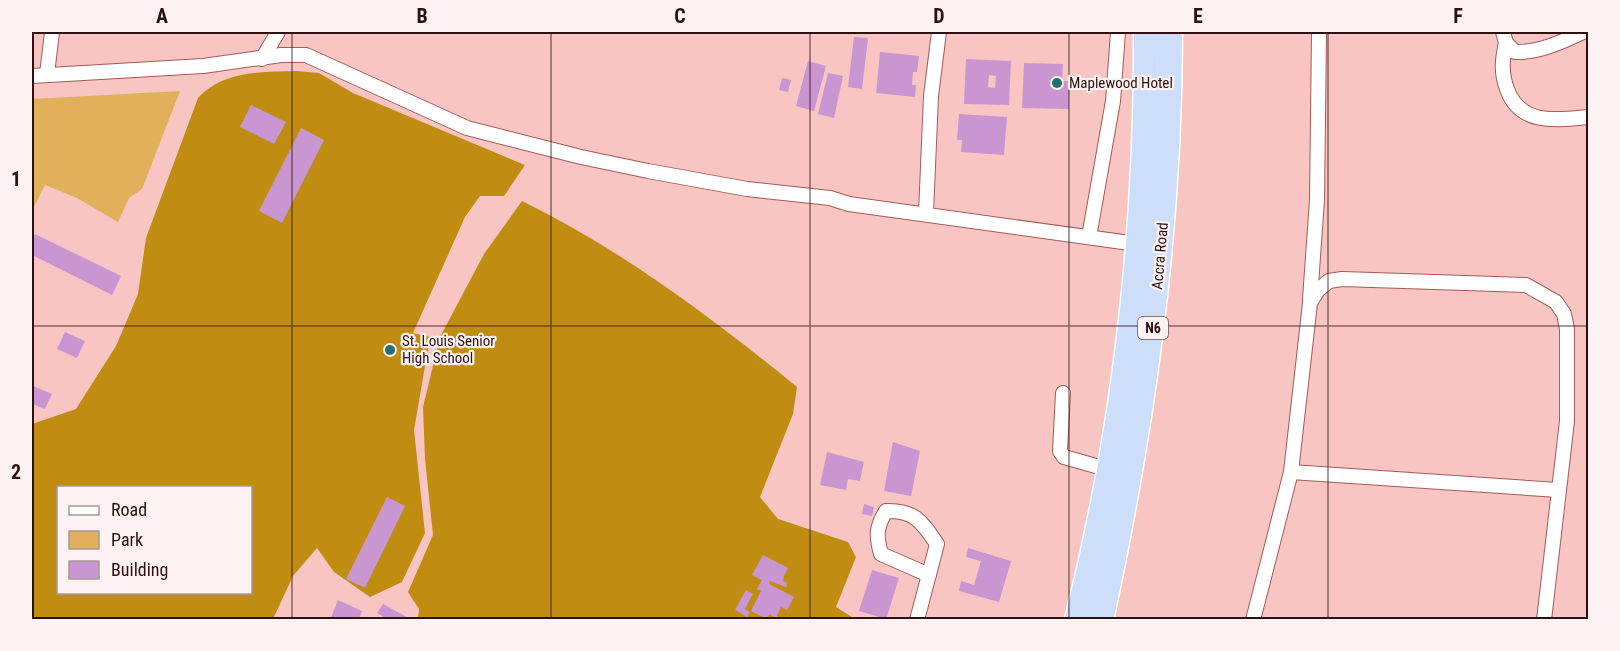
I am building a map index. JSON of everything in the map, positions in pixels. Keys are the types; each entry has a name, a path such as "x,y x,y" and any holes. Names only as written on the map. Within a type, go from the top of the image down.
{"highway":[{"name":"Accra Road","path":"1077,620 1110,470 1129,327 1137,244 1146,32"},
{"name":"Accra Road","path":"1101,620 1139,428 1153,325 1162,235 1170,92 1170,32"}],"street":[{"path":"47,74 52,32"},
{"path":"262,59 278,32"},
{"path":"926,213 931,96 939,32"},
{"path":"1089,237 1113,101 1118,32"},
{"path":"1253,620 1291,472 1310,303 1317,200 1319,32"},
{"path":"1505,37 1515,52 1528,52 1564,41 1583,32"},
{"path":"1505,37 1503,78 1518,107 1526,114 1554,120 1588,117"},
{"path":"32,76 171,68 262,59 280,55 306,55 466,128 581,157 747,189 830,198 849,204 1137,244"},
{"path":"1310,303 1318,290 1329,281 1342,279 1526,285 1556,302 1564,314 1568,360 1567,422 1544,620"},
{"path":"1063,393 1060,451 1064,457 1110,470"},
{"path":"1291,472 1558,490"},
{"path":"916,620 929,575 937,544 922,521 903,510 886,511 878,525 876,538 881,554 929,575"}],"green space":[{"path":"180,91 142,189 129,198 118,222 77,198 45,185 32,211 32,99"}],"shaded area":[{"path":"297,71 319,73 353,93 525,165 504,196 480,196 465,217 413,333 430,337 414,430 425,533 402,582 370,597 334,572 317,548 293,576 273,619 32,619 32,424 76,409 116,346 138,294 146,238 198,98 220,82 244,74"},
{"path":"522,201 595,241 665,286 797,387 793,414 760,497 778,519 848,542 856,557 836,607 855,619 418,619 419,609 408,592 433,535 425,459 423,407 440,337 484,254"}],"building":[{"path":"854,37 868,38 862,89 848,87"},
{"path":"880,52 919,56 917,72 913,72 912,85 916,85 915,97 876,93"},
{"path":"966,59 1011,61 1009,105 964,104","holes":["989,75 996,76 995,88 988,87"]},
{"path":"808,61 826,66 814,111 796,106"},
{"path":"1024,63 1063,64 1062,81 1069,81 1069,109 1022,108"},
{"path":"828,73 843,76 834,118 818,114"},
{"path":"782,78 791,80 788,92 779,90"},
{"path":"251,105 286,122 274,144 240,127"},
{"path":"959,114 1007,117 1004,155 961,152 962,140 957,140"},
{"path":"301,128 324,140 282,223 259,211"},
{"path":"35,234 121,276 112,295 32,255 32,241"},
{"path":"65,332 85,341 77,358 57,349"},
{"path":"33,386 52,394 45,409 32,404"},
{"path":"893,442 920,451 911,496 884,491"},
{"path":"827,452 864,462 860,481 848,479 846,490 820,485"},
{"path":"387,497 405,506 365,588 346,579"},
{"path":"864,504 874,507 872,516 862,514"},
{"path":"968,548 1011,561 999,602 959,591 961,581 974,585 981,561 966,557"},
{"path":"763,555 788,568 783,581 787,583 786,587 770,581 769,584 794,597 787,610 781,607 776,618 769,614 767,619 751,611 761,591 757,589 762,580 752,575"},
{"path":"872,570 899,578 886,619 859,611"},
{"path":"746,590 753,594 745,609 750,612 747,617 735,610"},
{"path":"338,600 362,611 359,620 330,620"},
{"path":"383,604 412,620 389,620 377,613"}],"place":[{"name":"Maplewood Hotel","path":"1057,83"},
{"name":"St. Louis Senior High School","path":"390,350"}]}
